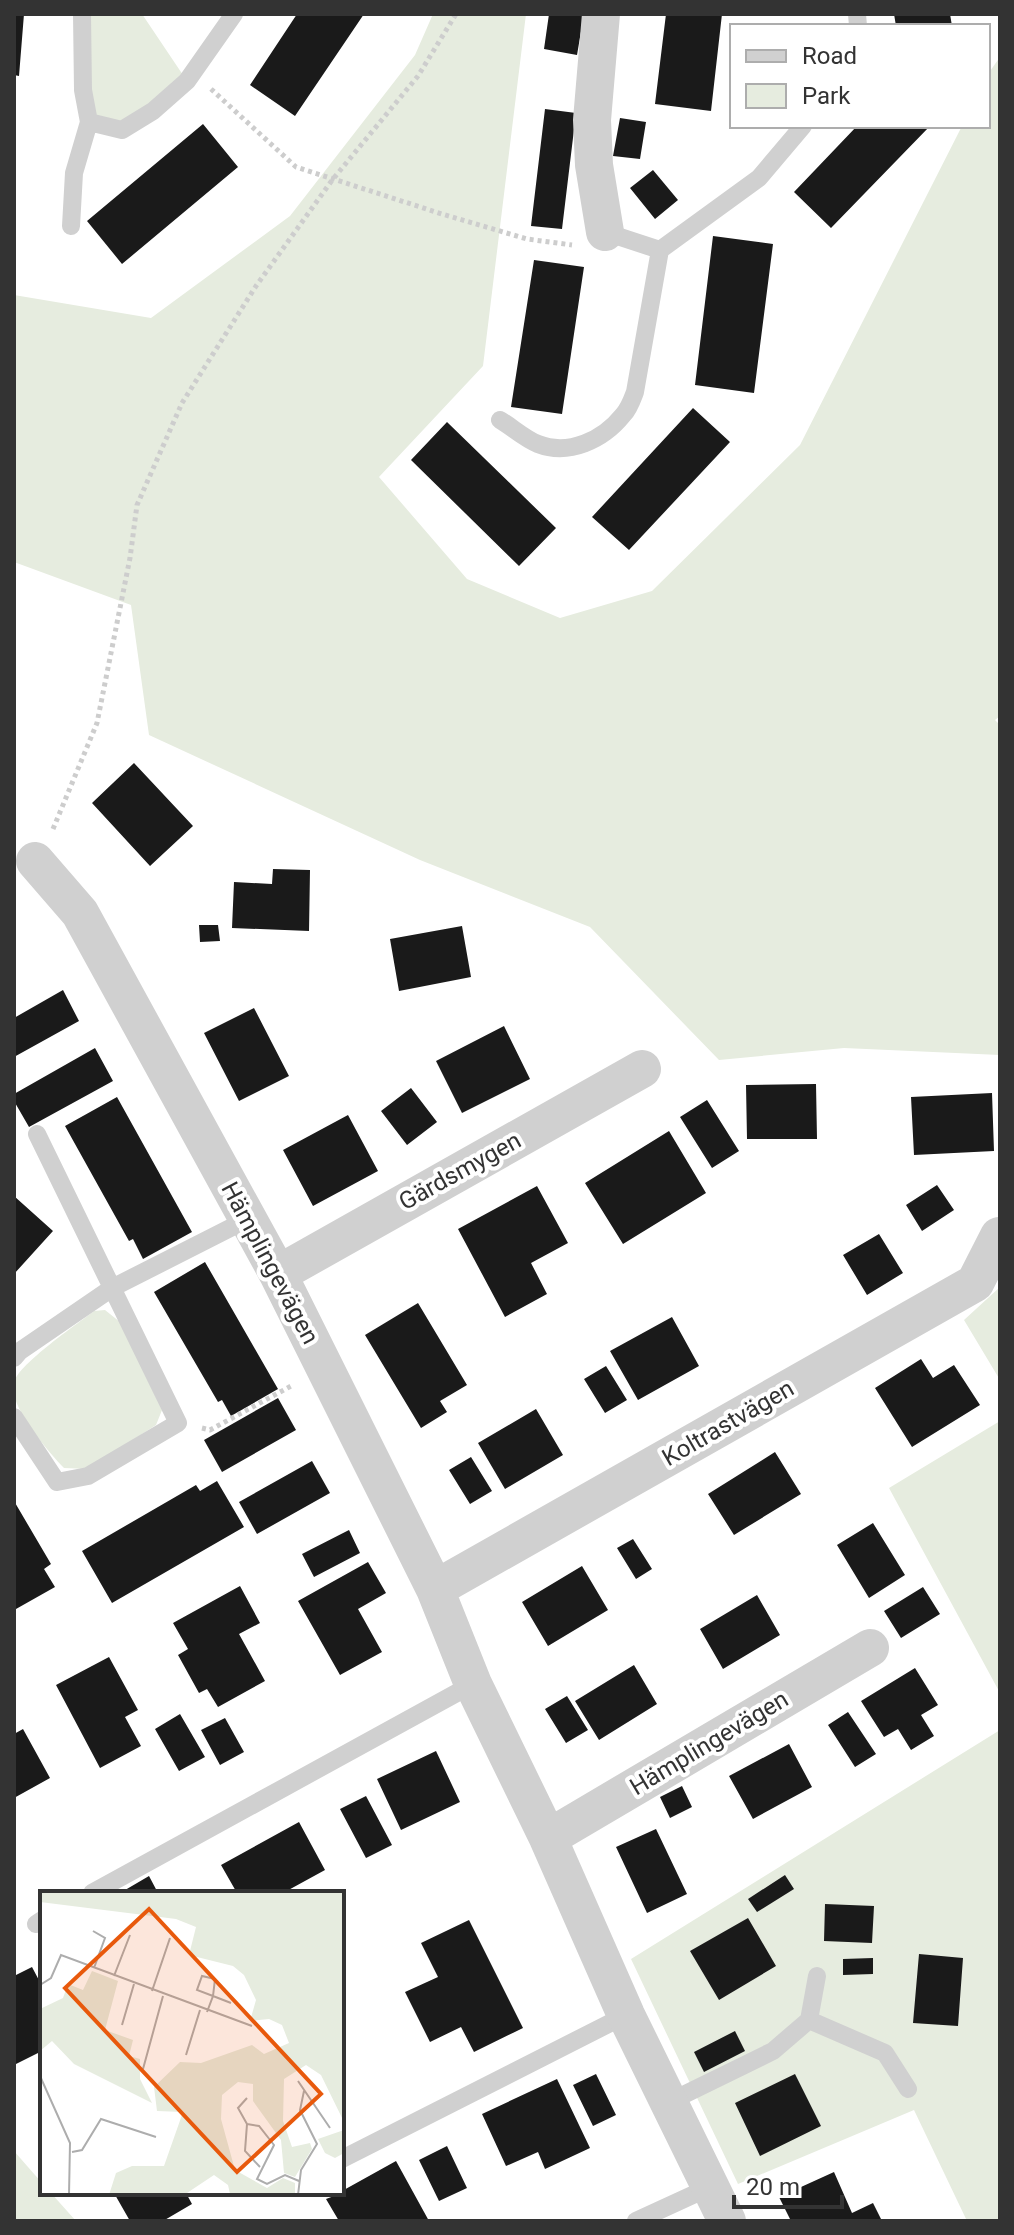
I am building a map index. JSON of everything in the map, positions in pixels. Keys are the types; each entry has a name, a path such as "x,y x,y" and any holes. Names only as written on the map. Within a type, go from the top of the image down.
{"street":[{"path":"601,14 592,120 594,165 605,232"},
{"name":"Hämplingevägen","path":"35,861 80,913 278,1274 435,1589 473,1684 548,1838 626,2015 727,2221"},
{"name":"Gärdsmygen","path":"278,1274 642,1069"},
{"name":"Koltrastvägen","path":"435,1589 975,1283 999,1236"},
{"name":"Hämplingevägen","path":"548,1838 870,1648"}],"lane":[{"path":"71,226 74,173 89,122 83,90 82,14"},
{"path":"89,122 122,130 153,111 187,81 234,14"},
{"path":"500,420 538,444 565,450 584,444 610,429 625,414 635,392 660,250 759,178 801,128"},
{"path":"605,232 660,250"},
{"path":"14,1417 57,1482 88,1476 178,1423 37,1134"},
{"path":"14,1358 112,1288 248,1219"},
{"path":"96,1891 473,1684"},
{"path":"669,2102 773,2051 809,2020 817,1976"},
{"path":"344,2158 626,2015"},
{"path":"809,2020 885,2053 908,2089"},
{"path":"636,2221 710,2187"}],"path":[{"path":"35,861 58,820 97,723 122,604 137,505 182,403 256,286 333,179 418,76 456,14"},
{"path":"193,72 296,167 527,239 583,247 605,232"},
{"path":"178,1423 210,1430 325,1368"}],"green space":[{"path":"82,14 142,14 187,81 122,130 89,122"},
{"path":"433,14 526,14 483,366 379,477 467,579 560,618 652,591 800,445 961,128 990,128 990,71 1000,57 1000,716 995,720 1000,725 1000,1055 844,1048 719,1060 590,927 420,860 149,735 131,605 14,562 14,295 151,318 290,216 415,55"},
{"path":"1000,1287 1000,1380 964,1320"},
{"path":"105,1310 120,1322 162,1410 156,1425 88,1469 64,1468 23,1415 14,1392 14,1382 26,1365 50,1345 94,1311"},
{"path":"1000,1421 1000,1693 889,1488"},
{"path":"1000,1730 1000,2221 967,2221 914,2110 738,2184 631,1959"},
{"path":"14,2151 40,2181 40,2195 53,2195 76,2221 14,2221"}],"building":[{"path":"14,14 24,14 19,76 14,75"},
{"path":"297,14 364,14 295,116 250,85"},
{"path":"549,14 584,14 577,55 544,49"},
{"path":"666,14 722,14 711,111 655,104"},
{"path":"894,14 950,14 952,24 896,24"},
{"path":"545,109 576,113 562,229 531,226"},
{"path":"620,118 646,122 640,159 613,156"},
{"path":"203,124 238,167 122,264 87,221"},
{"path":"855,128 928,128 831,228 794,192"},
{"path":"653,170 678,200 655,219 630,188"},
{"path":"713,236 773,244 754,393 695,385"},
{"path":"534,260 584,267 562,414 511,407"},
{"path":"693,408 730,442 629,550 592,517"},
{"path":"447,422 556,528 519,566 411,460"},
{"path":"134,763 193,826 150,866 92,803"},
{"path":"273,869 310,870 309,931 232,928 234,882 272,884"},
{"path":"199,925 218,925 220,941 200,942"},
{"path":"462,926 471,977 399,991 390,939"},
{"path":"63,990 79,1021 14,1057 14,1018"},
{"path":"254,1008 289,1076 239,1101 204,1033"},
{"path":"504,1026 530,1079 462,1113 436,1061"},
{"path":"95,1048 113,1081 29,1127 14,1101 14,1094"},
{"path":"816,1084 817,1139 747,1139 746,1085"},
{"path":"411,1088 437,1122 407,1145 381,1111"},
{"path":"992,1093 994,1151 914,1155 911,1097"},
{"path":"117,1097 192,1232 143,1259 133,1239 129,1241 65,1126"},
{"path":"707,1100 739,1151 712,1168 680,1117"},
{"path":"348,1115 378,1171 313,1206 283,1150"},
{"path":"669,1131 706,1193 623,1244 585,1183"},
{"path":"937,1185 954,1210 922,1231 906,1205"},
{"path":"537,1186 568,1243 531,1263 547,1294 505,1317 458,1229"},
{"path":"14,1196 53,1231 14,1274"},
{"path":"879,1234 903,1273 867,1295 843,1255"},
{"path":"205,1262 278,1389 231,1416 222,1400 218,1402 154,1292"},
{"path":"418,1303 467,1385 440,1401 447,1412 421,1428 365,1335"},
{"path":"672,1317 699,1366 638,1400 610,1351"},
{"path":"921,1359 933,1378 954,1365 980,1405 912,1447 875,1388"},
{"path":"606,1366 627,1400 605,1413 584,1379"},
{"path":"278,1398 296,1430 222,1472 204,1440"},
{"path":"536,1409 563,1455 505,1489 478,1443"},
{"path":"775,1452 801,1494 734,1535 708,1494"},
{"path":"471,1457 492,1491 470,1504 449,1470"},
{"path":"312,1461 330,1493 257,1534 239,1502"},
{"path":"217,1481 244,1527 112,1603 82,1551 196,1485 200,1491"},
{"path":"14,1501 51,1564 44,1569 55,1587 16,1609 14,1607"},
{"path":"873,1523 905,1575 869,1598 837,1545"},
{"path":"349,1530 360,1553 314,1577 302,1554"},
{"path":"633,1539 652,1569 636,1579 617,1548"},
{"path":"368,1562 386,1593 358,1609 382,1652 340,1675 298,1601"},
{"path":"582,1566 608,1610 548,1646 522,1602"},
{"path":"240,1586 260,1623 239,1634 265,1681 218,1707 207,1689 199,1693 178,1655 188,1649 173,1623"},
{"path":"923,1587 940,1614 901,1638 884,1611"},
{"path":"757,1595 780,1635 723,1669 700,1629"},
{"path":"109,1657 138,1710 125,1717 141,1746 100,1768 56,1685"},
{"path":"634,1665 657,1704 599,1740 575,1701"},
{"path":"915,1668 938,1705 921,1715 934,1736 911,1750 898,1729 884,1737 861,1701"},
{"path":"567,1696 588,1730 566,1743 545,1709"},
{"path":"848,1712 876,1754 855,1767 828,1725"},
{"path":"180,1714 205,1757 179,1771 155,1729"},
{"path":"225,1718 244,1752 220,1765 201,1730"},
{"path":"23,1729 50,1778 14,1798 14,1734"},
{"path":"789,1744 812,1787 753,1819 729,1776"},
{"path":"436,1751 460,1802 401,1830 377,1779"},
{"path":"682,1786 692,1807 670,1818 660,1797"},
{"path":"366,1796 392,1845 366,1858 340,1809"},
{"path":"299,1822 325,1870 287,1891 236,1891 221,1865"},
{"path":"656,1829 687,1894 647,1913 616,1847"},
{"path":"785,1875 794,1889 757,1912 748,1899"},
{"path":"149,1876 157,1891 123,1891"},
{"path":"825,1904 874,1906 872,1943 824,1941"},
{"path":"748,1918 776,1966 719,2000 690,1951"},
{"path":"469,1920 523,2028 474,2052 461,2027 430,2042 405,1992 438,1977 421,1943"},
{"path":"919,1954 963,1958 958,2026 913,2023"},
{"path":"873,1958 873,1974 843,1975 843,1959"},
{"path":"32,1967 40,1982 40,2052 14,2065 14,1976"},
{"path":"735,2031 745,2051 704,2072 694,2052"},
{"path":"596,2074 616,2115 593,2126 573,2085"},
{"path":"795,2074 821,2126 760,2156 735,2103"},
{"path":"557,2079 590,2148 545,2169 538,2152 506,2166 482,2114"},
{"path":"447,2146 467,2188 439,2201 419,2160"},
{"path":"396,2161 429,2221 339,2221 326,2199 344,2195 344,2190"},
{"path":"834,2172 852,2213 873,2203 882,2221 791,2221 779,2197"},
{"path":"115,2195 187,2195 192,2204 163,2221 130,2221"}]}
